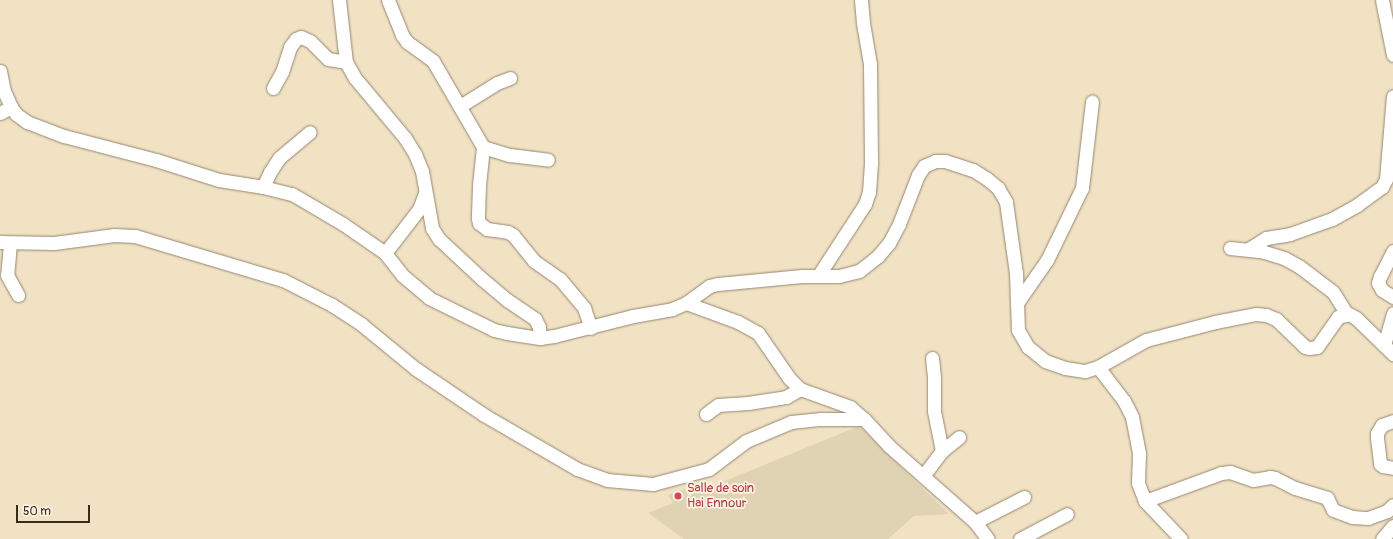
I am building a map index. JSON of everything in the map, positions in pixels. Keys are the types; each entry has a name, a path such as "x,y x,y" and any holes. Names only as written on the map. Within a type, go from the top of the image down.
{"street":[{"path":"339,0 346,62 355,78 405,138 422,171 432,228 439,239 507,300 531,316 538,324 540,338"},
{"path":"388,0 402,35 407,42 432,61 483,147 479,186 479,223 487,230 508,232 513,235 534,261 560,279 584,308 591,328"},
{"path":"818,276 865,204 869,192 872,160 870,64 863,23 861,0"},
{"path":"1382,0 1393,55"},
{"path":"273,88 282,72 290,47 296,39 301,37 310,41 328,59 346,62"},
{"path":"0,71 4,91 5,110 16,114 27,122 64,136 156,160 219,180 263,187 292,194 343,224 385,253 402,275 429,298 494,330 540,338 591,328 633,316 672,310 709,286 718,284 818,276 839,276 860,271 878,256 889,243 899,224 918,175 924,166 935,161 945,161 973,170 986,178 998,188 1006,202 1013,243 1018,330 1028,347 1045,361 1075,370 1085,371 1098,367 1146,340 1215,322 1256,314 1271,317 1306,347 1314,348 1320,344 1338,317 1347,314 1353,316 1388,350"},
{"path":"460,106 497,83 510,78"},
{"path":"1250,248 1266,238 1290,234 1332,218 1357,206 1382,187 1386,179 1393,96"},
{"path":"1017,303 1046,260 1082,188 1092,102"},
{"path":"263,187 279,158 310,132"},
{"path":"483,147 510,155 548,160"},
{"path":"385,253 419,209 426,193"},
{"path":"18,295 7,275 5,242 54,243 114,235 135,236 283,280 332,305 361,324 416,369 484,415 577,469 607,480 654,484 688,476 709,469 746,441 791,422 821,418 864,419"},
{"path":"1230,248 1250,248 1284,258 1300,267 1333,292 1347,314"},
{"path":"1393,252 1382,270 1378,283 1382,290 1393,297"},
{"path":"686,302 738,322 758,334 789,378 800,389 850,407 864,419 888,446 975,522 988,539"},
{"path":"1388,350 1392,319"},
{"path":"932,358 934,378 934,411 942,450"},
{"path":"1098,367 1124,401 1132,417 1139,454 1138,483 1145,501 1181,539"},
{"path":"706,414 718,405 748,403 786,397 800,389"},
{"path":"1393,422 1382,425 1377,433 1377,438 1380,464 1393,468"},
{"path":"923,476 942,450 959,437"},
{"path":"1145,501 1221,473 1230,472 1253,480 1270,477 1276,478 1295,488 1327,498 1333,510 1352,517 1368,518 1387,511 1393,505"},
{"path":"975,522 1024,497"},
{"path":"1020,539 1067,514"},
{"path":"1382,539 1393,526"}],"shaded area":[{"path":"859,426 949,514 914,516 888,539 684,539 648,513 673,503 668,495 685,489 688,496"}],"place":[{"name":"Salle de soin Hai Ennour","path":"678,496"}]}
